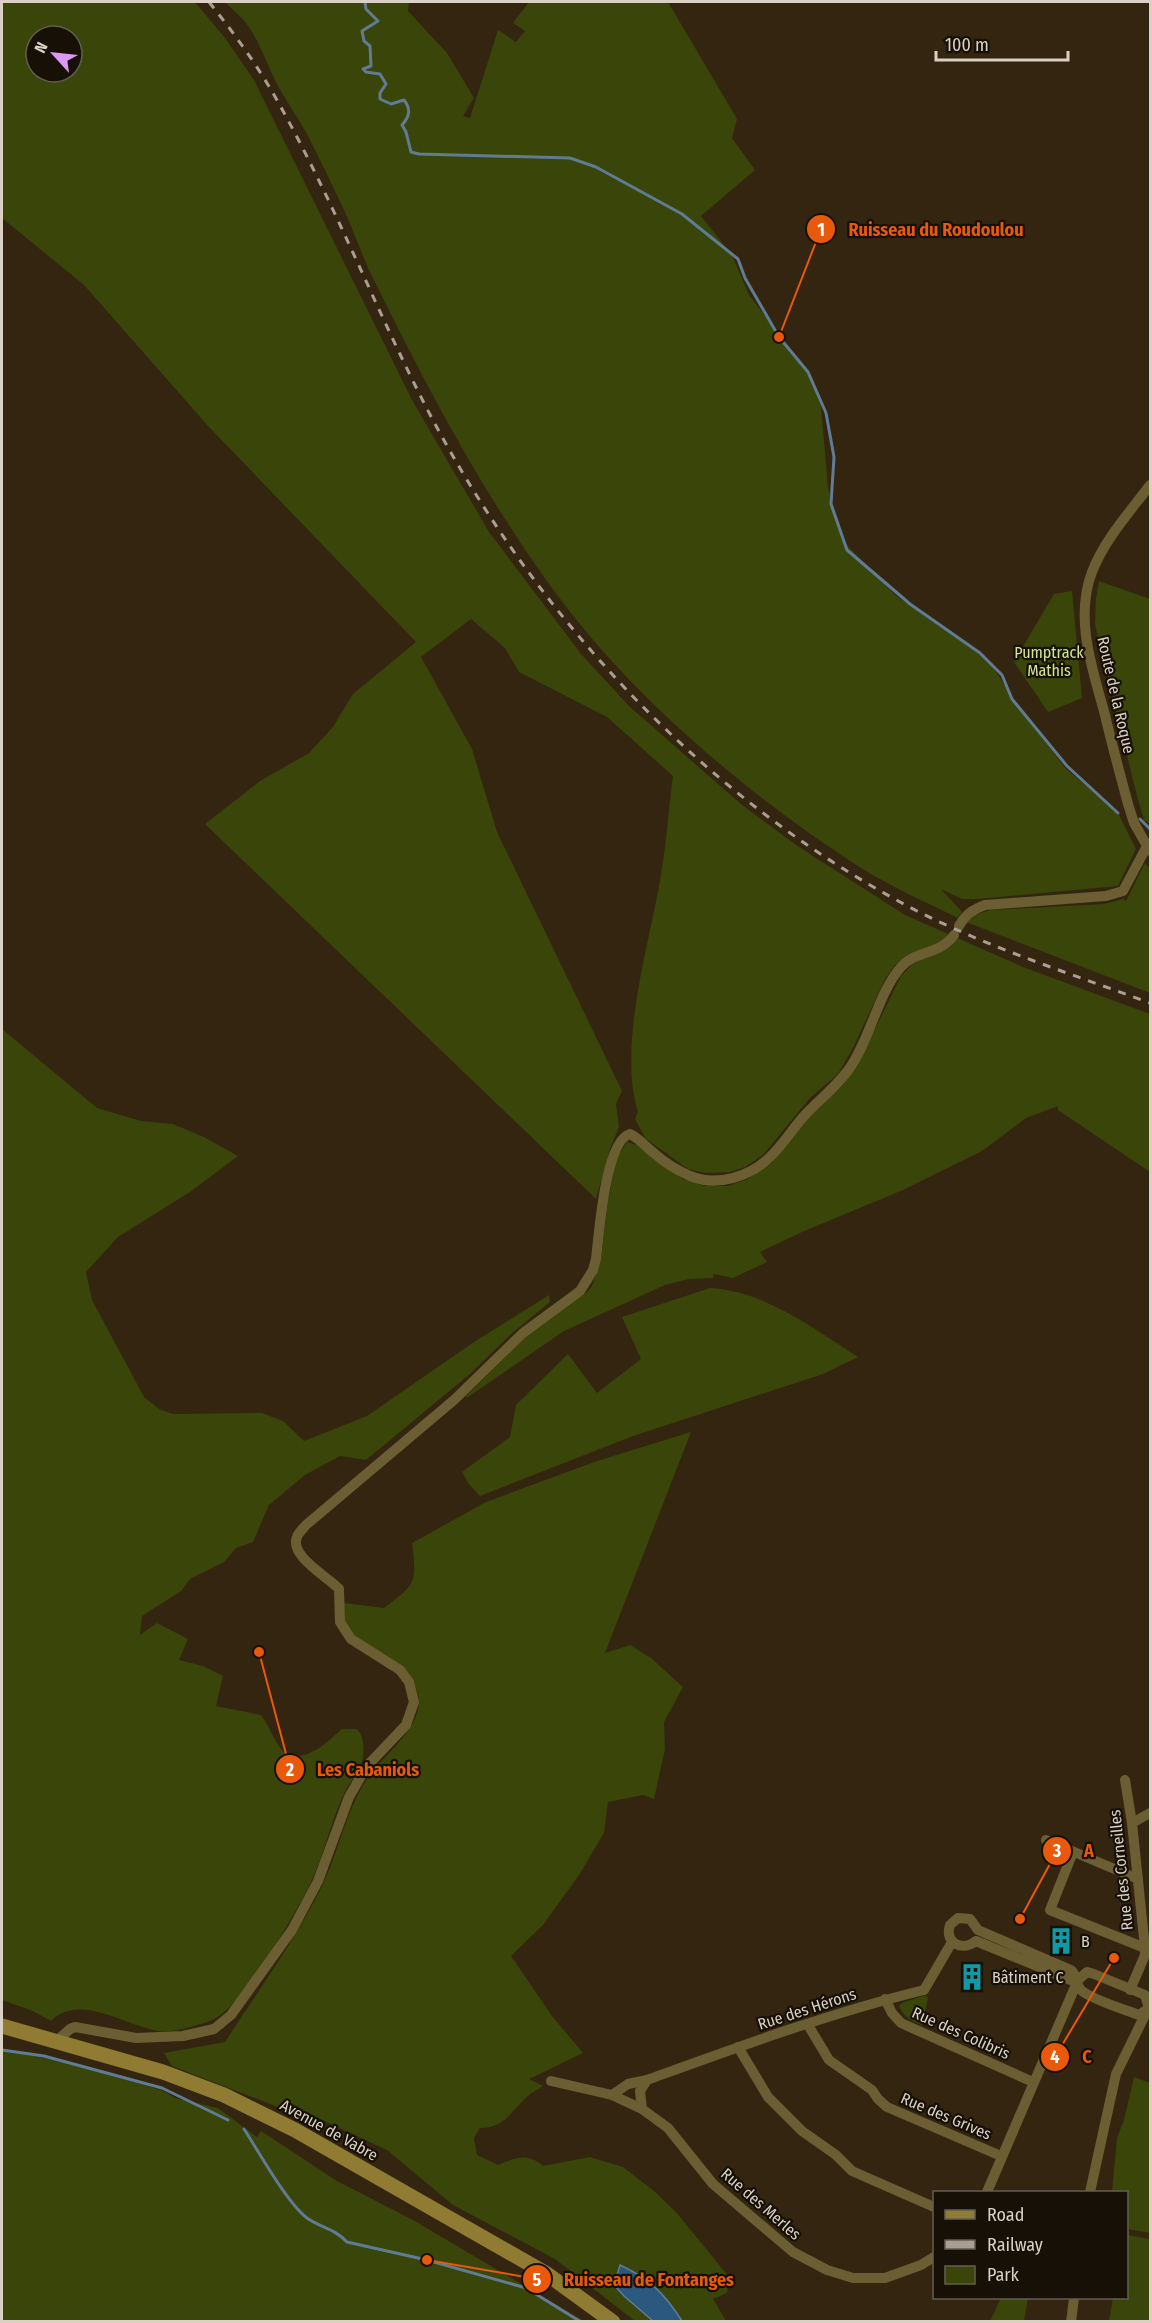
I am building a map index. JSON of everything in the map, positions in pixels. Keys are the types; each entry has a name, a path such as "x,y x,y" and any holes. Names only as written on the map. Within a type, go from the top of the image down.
{"main road":[{"name":"Avenue de Vabre","path":"2,2026 163,2072 224,2095 285,2125 547,2274 613,2322"}],"street":[{"name":"Route de la Roque","path":"1149,849 1134,823 1128,804 1088,652 1084,618 1091,574 1100,554 1112,534 1150,485"},
{"path":"60,2043 61,2037 75,2027 136,2038 183,2037 213,2029 231,2015 292,1930 318,1881 349,1797 367,1766 406,1725 414,1702 409,1682 400,1670 351,1638 340,1622 339,1589 305,1561 296,1546 297,1536 306,1525 454,1400 524,1333 580,1291 596,1259 607,1183 616,1147 625,1136 630,1134 636,1137 656,1155 690,1176 710,1180 730,1179 750,1172 769,1158 804,1116 849,1069 901,967 913,958 948,945 964,917 972,910 985,905 1106,896 1124,891 1149,849"},
{"name":"Rue des Corneilles","path":"1125,1780 1138,1879 1147,1922 1145,1955 1130,1990"},
{"path":"1132,1823 1150,1814"},
{"path":"1046,1840 1138,1879"},
{"path":"1073,1852 1050,1910 1145,1948"},
{"name":"Rue des Hérons","path":"612,2095 628,2084 647,2080 738,2047 885,2000 924,1990 952,1942 949,1930 954,1921 961,1917 970,1918 978,1930 1071,1970 1078,1980"},
{"path":"952,1942 965,1947 976,1941 1067,1979 1078,1980"},
{"path":"988,2191 1078,1980 1087,1972 1145,1995 1150,2007 1116,2074 1090,2191"},
{"path":"1078,1980 1082,1991 1139,2015 1150,2007"},
{"name":"Rue des Colibris","path":"885,2000 892,2013 902,2024 1033,2082"},
{"name":"Rue des Grives","path":"808,2025 829,2060 872,2090 887,2107 1001,2156"},
{"path":"738,2047 768,2097 802,2131 836,2155 852,2171 933,2207"},
{"path":"642,2109 640,2091 647,2080"},
{"path":"550,2081 612,2095 642,2109"},
{"name":"Rue des Merles","path":"642,2109 668,2128 712,2184 793,2252 827,2270 854,2278 885,2278 921,2265 933,2258"},
{"path":"1071,2322 1074,2299"}],"green space":[{"path":"2,2 195,2 225,38 254,80 412,400 489,532 582,655 629,706 742,805 799,847 905,915 1023,967 1150,1014 1150,1172 1058,1110 1058,1106 1026,1118 982,1151 903,1190 760,1252 767,1262 733,1278 714,1274 713,1278 689,1279 665,1285 564,1331 465,1397 535,1328 573,1299 585,1294 592,1286 601,1259 616,1159 627,1142 640,1146 683,1179 704,1186 728,1186 748,1179 772,1163 806,1121 874,1031 901,976 923,958 916,951 895,965 885,979 854,1046 838,1074 810,1098 763,1155 745,1167 730,1172 706,1173 688,1169 645,1138 635,1119 638,1112 631,1059 633,1030 636,1000 661,872 673,776 607,717 519,672 505,648 471,619 421,657 472,749 497,832 622,1091 616,1104 619,1127 610,1149 596,1199 205,824 260,781 309,753 333,727 353,694 416,642 209,427 84,285 2,218"},
{"path":"225,2 409,2 408,11 447,53 474,98 463,116 470,118 498,30 516,42 525,31 513,23 529,2 668,2 737,119 732,138 755,170 701,216 732,255 749,295 812,377 821,407 828,488 844,542 895,595 989,661 1023,713 1066,769 1117,811 1136,849 1118,886 977,899 962,899 941,889 962,912 958,918 873,875 821,841 741,781 664,714 595,642 564,604 486,488 439,407 396,324 307,134 279,88 260,46 244,20"},
{"path":"1099,581 1150,599 1150,824 1144,820 1137,796 1095,625"},
{"name":"Pumptrack Mathis","path":"1072,591 1082,698 1048,712 1014,662 1054,594"},
{"path":"1145,863 1150,869 1150,993 966,922 974,915 990,910 1104,904 1123,899 1126,901"},
{"path":"2,1029 97,1108 141,1121 173,1124 204,1137 238,1156 190,1192 118,1237 86,1272 92,1300 144,1397 159,1409 173,1414 262,1413 283,1421 304,1441 367,1416 477,1340 549,1295 550,1302 511,1334 470,1374 366,1460 340,1456 305,1475 269,1505 253,1542 236,1548 224,1562 190,1579 181,1591 142,1616 140,1635 157,1623 188,1639 179,1660 203,1666 223,1676 216,1706 261,1715 276,1742 288,1756 311,1752 342,1729 357,1729 364,1747 360,1770 342,1797 312,1880 268,1957 253,1979 224,2012 212,2020 178,2030 159,2031 89,2010 63,2013 51,2021 33,2011 2,2000"},
{"path":"710,1288 750,1296 769,1304 806,1323 858,1357 823,1374 633,1436 480,1496 469,1484 462,1472 510,1437 516,1405 568,1354 597,1393 641,1359 622,1317"},
{"path":"691,1432 605,1653 630,1645 651,1658 683,1687 664,1722 665,1749 654,1799 643,1795 608,1802 604,1833 579,1875 543,1925 511,1956 552,2016 583,2053 529,2079 543,2086 502,2122 480,2128 474,2138 477,2155 498,2165 521,2158 532,2159 543,2166 590,2157 623,2167 676,2212 729,2277 727,2293 713,2299 726,2321 635,2321 555,2259 453,2205 387,2150 309,2114 288,2111 172,2066 164,2053 225,2042 287,1947 321,1888 359,1792 413,1723 419,1698 412,1678 352,1633 343,1617 344,1603 384,1608 403,1593 412,1582 414,1567 412,1543 486,1502 597,1461"},
{"path":"926,1995 928,1998 922,2025 908,2018 899,2006"},
{"path":"2,2050 86,2066 163,2091 175,2098 218,2108 257,2137 261,2131 337,2181 413,2220 584,2321 2,2321"},
{"path":"1134,2077 1150,2083 1150,2233 1128,2229 1128,2191 1112,2191 1117,2138 1124,2120"},
{"path":"1128,2235 1150,2239 1150,2321 1109,2321 1113,2299 1128,2299"},
{"path":"1001,2299 1028,2299 1024,2321 990,2321"}],"water":[{"path":"620,2265 656,2288 682,2321 653,2321 624,2296 614,2285"}],"waterway":[{"path":"365,2 366,9 378,21 362,31 364,41 370,46 371,66 363,69 366,72 380,74 386,84 380,93 380,99 391,104 404,100 406,103 409,113 402,125 411,152 570,158 596,167 682,214 738,259 745,278 779,337 808,372 826,413 834,457 831,504 847,550 910,604 980,653 1002,675 1012,699 1067,766 1118,813"},
{"path":"1140,819 1150,829"},
{"path":"2,2050 44,2056 162,2088 228,2120"},
{"path":"244,2129 282,2189 299,2211 347,2242 427,2260 526,2288 581,2322"}],"railway":[{"path":"209,2 245,50 278,102 317,177 425,405 469,483 518,558 573,629 632,696 697,758 766,815 839,866 945,925 1150,1003"}],"place":[{"name":"Ruisseau du Roudoulou","path":"779,337"},
{"name":"Les Cabaniols","path":"259,1652"},
{"name":"A","path":"1020,1919"},
{"name":"B","path":"1061,1941"},
{"name":"C","path":"1114,1958"},
{"name":"Bâtiment C","path":"972,1977"},
{"name":"Ruisseau de Fontanges","path":"427,2260"}]}
